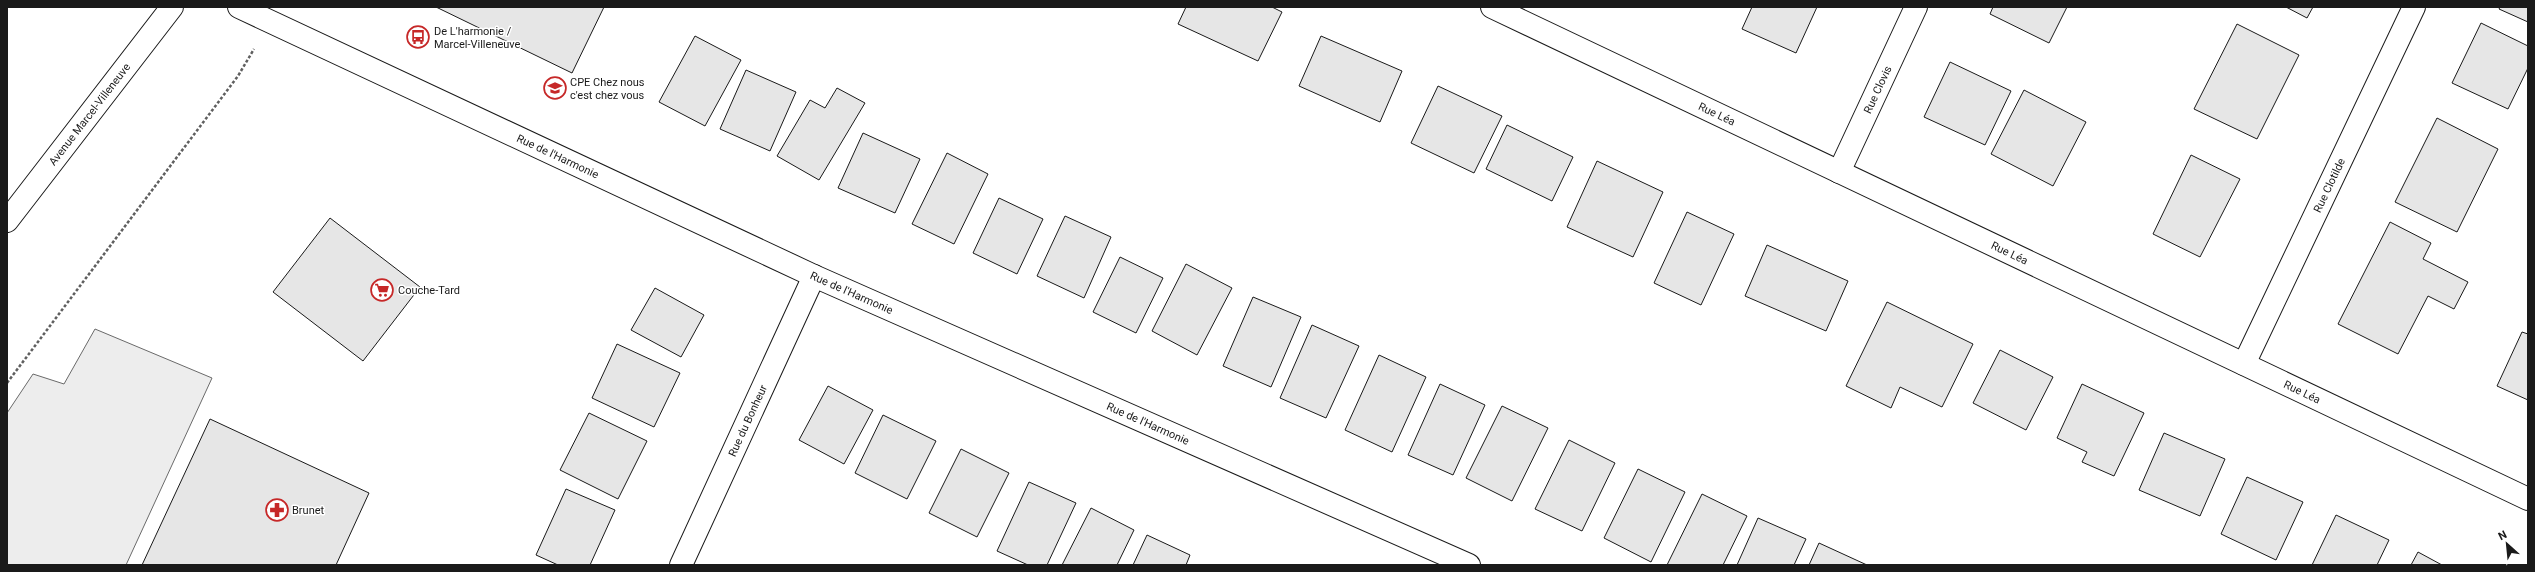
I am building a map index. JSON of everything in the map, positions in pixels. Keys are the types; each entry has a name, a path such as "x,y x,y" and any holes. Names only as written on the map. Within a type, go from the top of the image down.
{"street":[{"name":"Avenue Marcel-Villeneuve","path":"7,221 172,7"},
{"name":"Rue de l'Harmonie","path":"239,7 814,276 1470,565"},
{"name":"Rue Léa","path":"1492,7 2528,499"},
{"name":"Rue Clovis","path":"1838,172 1916,7"},
{"name":"Rue Clotilde","path":"2244,364 2414,7"},
{"name":"Rue du Bonheur","path":"681,565 814,276"}],"path":[{"path":"7,383 238,76 270,22"}],"shaded area":[{"path":"95,329 212,378 126,565 7,565 7,413 33,374 64,384"}],"building":[{"path":"436,7 604,7 572,73"},
{"path":"1186,7 1272,7 1282,12 1258,61 1178,24"},
{"path":"1752,7 1817,7 1796,53 1742,29"},
{"path":"1993,7 2067,7 2049,43 1990,14"},
{"path":"2286,7 2313,7 2307,18"},
{"path":"2500,7 2528,7 2528,22 2499,9"},
{"path":"2481,23 2528,46 2528,68 2508,109 2452,83"},
{"path":"2237,24 2299,55 2257,139 2194,109"},
{"path":"695,36 741,60 705,126 659,102"},
{"path":"1321,36 1402,71 1380,122 1299,86"},
{"path":"1950,62 2011,91 1985,145 1924,117"},
{"path":"746,70 796,92 770,151 720,129"},
{"path":"1438,86 1502,116 1474,173 1411,143"},
{"path":"837,88 865,103 819,180 777,156 810,100 825,108"},
{"path":"2024,90 2086,122 2053,186 1991,154"},
{"path":"2437,118 2498,149 2457,232 2395,202"},
{"path":"1507,125 1573,157 1552,201 1486,169"},
{"path":"863,133 920,159 895,213 838,188"},
{"path":"947,153 988,174 954,244 912,224"},
{"path":"2191,155 2240,179 2200,257 2153,234"},
{"path":"1597,161 1663,192 1633,257 1567,227"},
{"path":"999,198 1043,219 1017,274 973,253"},
{"path":"1687,212 1734,234 1701,305 1654,283"},
{"path":"1065,216 1111,237 1084,298 1037,276"},
{"path":"330,218 420,287 363,361 273,292"},
{"path":"2390,222 2431,243 2423,259 2468,282 2454,309 2428,296 2398,354 2338,324"},
{"path":"1767,245 1848,281 1826,331 1745,296"},
{"path":"1120,257 1163,278 1136,333 1093,312"},
{"path":"1186,264 1232,288 1197,355 1152,331"},
{"path":"655,288 704,315 681,357 631,330"},
{"path":"1253,297 1301,317 1271,387 1223,366"},
{"path":"1887,302 1973,344 1942,407 1900,387 1891,408 1846,386"},
{"path":"1312,325 1359,346 1326,418 1280,398"},
{"path":"2522,332 2528,334 2528,400 2497,386"},
{"path":"617,344 680,373 654,427 592,398"},
{"path":"2000,350 2053,377 2026,430 1973,403"},
{"path":"1379,355 1426,377 1392,452 1345,430"},
{"path":"1440,384 1485,405 1453,475 1408,455"},
{"path":"2082,384 2144,413 2114,476 2082,462 2087,452 2057,438"},
{"path":"828,386 873,410 844,464 799,440"},
{"path":"1502,406 1548,428 1512,501 1466,478"},
{"path":"589,413 647,441 618,499 560,470"},
{"path":"883,415 936,441 907,499 855,473"},
{"path":"210,419 369,493 336,565 142,565"},
{"path":"2164,433 2225,459 2200,516 2139,490"},
{"path":"1569,440 1615,463 1582,531 1535,509"},
{"path":"961,449 1009,473 977,537 929,513"},
{"path":"1638,469 1685,492 1651,562 1604,538"},
{"path":"2247,477 2303,502 2276,560 2221,534"},
{"path":"1029,482 1076,503 1047,565 1028,565 997,551"},
{"path":"566,489 615,510 590,565 558,565 536,555"},
{"path":"1702,494 1747,516 1723,565 1667,565"},
{"path":"1091,508 1134,530 1117,565 1062,565"},
{"path":"2336,515 2389,540 2377,565 2312,565"},
{"path":"1758,518 1806,539 1794,565 1737,565"},
{"path":"1147,535 1190,555 1186,565 1133,565"},
{"path":"1819,543 1867,565 1809,565"},
{"path":"2418,552 2442,565 2411,565"}],"place":[{"name":"De L'harmonie / Marcel-Villeneuve","path":"418,37"},
{"name":"CPE Chez nous c'est chez vous","path":"555,88"},
{"name":"Couche-Tard","path":"382,290"},
{"name":"Brunet","path":"277,510"}]}
